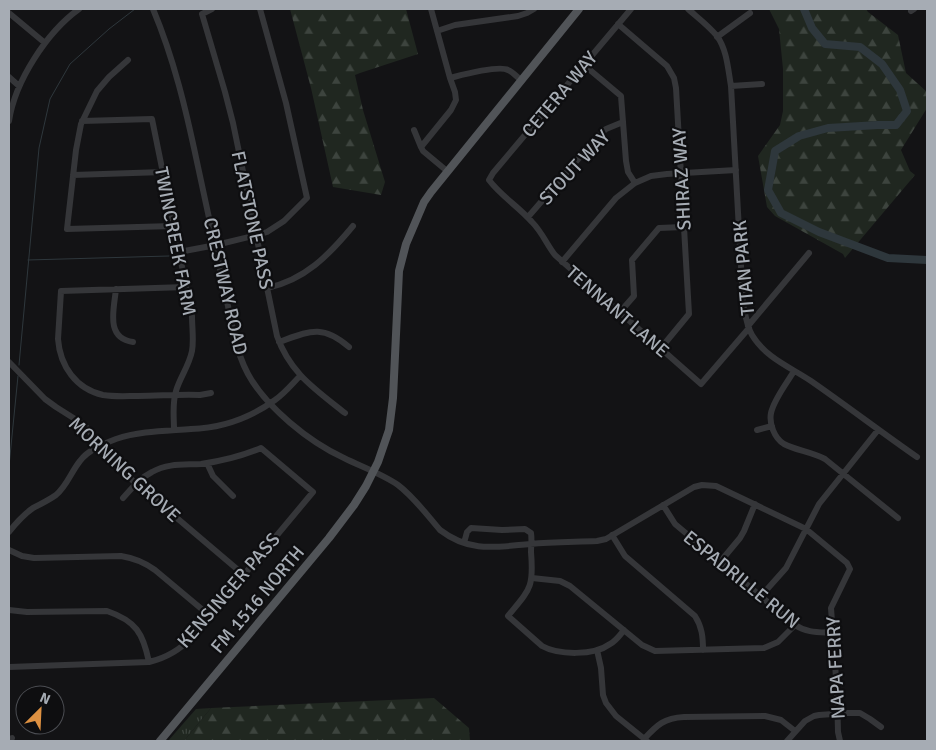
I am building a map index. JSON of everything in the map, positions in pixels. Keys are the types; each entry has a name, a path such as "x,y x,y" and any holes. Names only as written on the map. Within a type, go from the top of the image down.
{"main road":[{"name":"FM 1516 NORTH","path":"160,741 328,538 360,496 373,472 386,440 391,415 399,271 406,244 424,202 430,192 579,9"}],"street":[{"path":"9,121 11,107 19,86 45,43 58,26 79,9"},
{"name":"CRESTWAY ROAD","path":"153,9 177,76 191,132 238,351 256,387 287,419 319,444 342,458 398,485 440,530 464,543 494,548 606,539 662,505 694,487 702,485 716,486 806,529 847,563 850,568"},
{"name":"FLATSTONE PASS","path":"212,9 202,14 233,123 279,342 300,376 344,413"},
{"path":"179,252 267,232 281,224 307,198 288,112 260,9"},
{"path":"421,147 454,106 456,100 431,9"},
{"path":"437,31 455,25 518,16 534,9"},
{"name":"CETERA WAY","path":"489,180 631,9"},
{"name":"TITAN PARK","path":"688,9 717,37 728,63 731,86 743,302 751,334 766,353 809,380 917,457"},
{"path":"9,13 45,43"},
{"path":"717,37 750,13"},
{"name":"SHIRAZ WAY","path":"618,24 667,66 674,78 676,88 689,314 661,348"},
{"path":"128,60 109,77 97,92 82,120 76,150 67,229 173,226"},
{"path":"584,65 622,96 627,167 635,183"},
{"path":"450,78 473,72 502,69 508,70 521,80"},
{"path":"9,77 19,86"},
{"path":"731,86 762,84"},
{"name":"TWINCREEK FARM","path":"82,120 152,119 192,316 193,343 188,367 175,395 173,406 174,430"},
{"name":"STOUT WAY","path":"528,217 599,135 606,129 623,122"},
{"path":"414,130 421,147 428,156 447,171"},
{"path":"562,262 616,198 635,183 651,176 736,170"},
{"path":"73,175 162,172"},
{"name":"TENNANT LANE","path":"489,180 494,187 528,217 562,262 701,384 749,327"},
{"path":"267,288 289,281 313,267 335,248 353,226"},
{"path":"620,312 634,296 632,260 659,228 683,227"},
{"path":"749,327 809,254"},
{"path":"186,287 61,291 58,347 71,375 90,390 107,396 211,393"},
{"path":"116,289 113,327 120,338 133,342"},
{"path":"279,342 304,333 316,331 332,335 349,347"},
{"name":"MORNING GROVE","path":"9,362 45,399 86,427 118,468 244,575"},
{"path":"794,371 771,413 775,434 783,443 820,457 843,473 898,518"},
{"path":"9,532 32,509 57,494 79,461 86,454 100,446 140,433 201,429 225,425 254,413 270,403 300,376"},
{"path":"757,430 772,426"},
{"path":"761,596 786,568 819,504 878,430"},
{"name":"KENSINGER PASS","path":"9,668 149,662 164,658 183,646 210,616 313,492 261,448 241,456 207,463"},
{"path":"123,498 136,483 153,471 172,465 207,463 213,476 234,496"},
{"path":"720,562 740,538 755,504"},
{"name":"ESPADRILLE RUN","path":"662,505 675,524 795,625 816,632 833,632"},
{"path":"464,543 467,532 471,528 525,529 530,532 532,537 531,584 527,594 508,616 547,649 567,653 597,650 611,644 624,630"},
{"path":"612,535 626,556 695,616 702,632 703,650"},
{"path":"9,550 22,556 34,558 121,556 131,558 155,570 210,616"},
{"name":"NAPA FERRY","path":"840,741 831,608 850,568"},
{"path":"532,578 560,582 570,586 642,645 655,651 769,647 782,639 795,625"},
{"path":"9,610 27,612 107,611 119,615 128,620 143,638 149,662"},
{"path":"597,650 601,668 603,695 606,703 612,713 646,740 661,723 684,717 765,716 781,720 795,731"},
{"path":"787,741 805,721 814,716 860,713 881,727"}],"green space":[{"path":"290,9 406,9 418,54 355,75 363,110 385,182 381,195 333,187 311,88"},
{"path":"769,9 866,9 898,35 906,73 927,92 927,108 901,150 910,171 915,175 845,258 843,254 775,216 767,207 758,156 780,125 783,111 783,69 779,29"},
{"path":"434,698 469,728 470,741 184,741 211,708"},
{"path":"211,708 184,741 168,741 196,709"}],"waterway":[{"path":"19,365 39,148 50,99 70,64 109,29 135,9"},
{"path":"804,9 812,28 825,44 860,47 882,64 900,90 907,111 896,125 828,128 799,136 775,151 768,190 781,213 819,232 888,258 927,260"},
{"path":"28,260 169,256"},
{"path":"9,466 18,376"}]}
